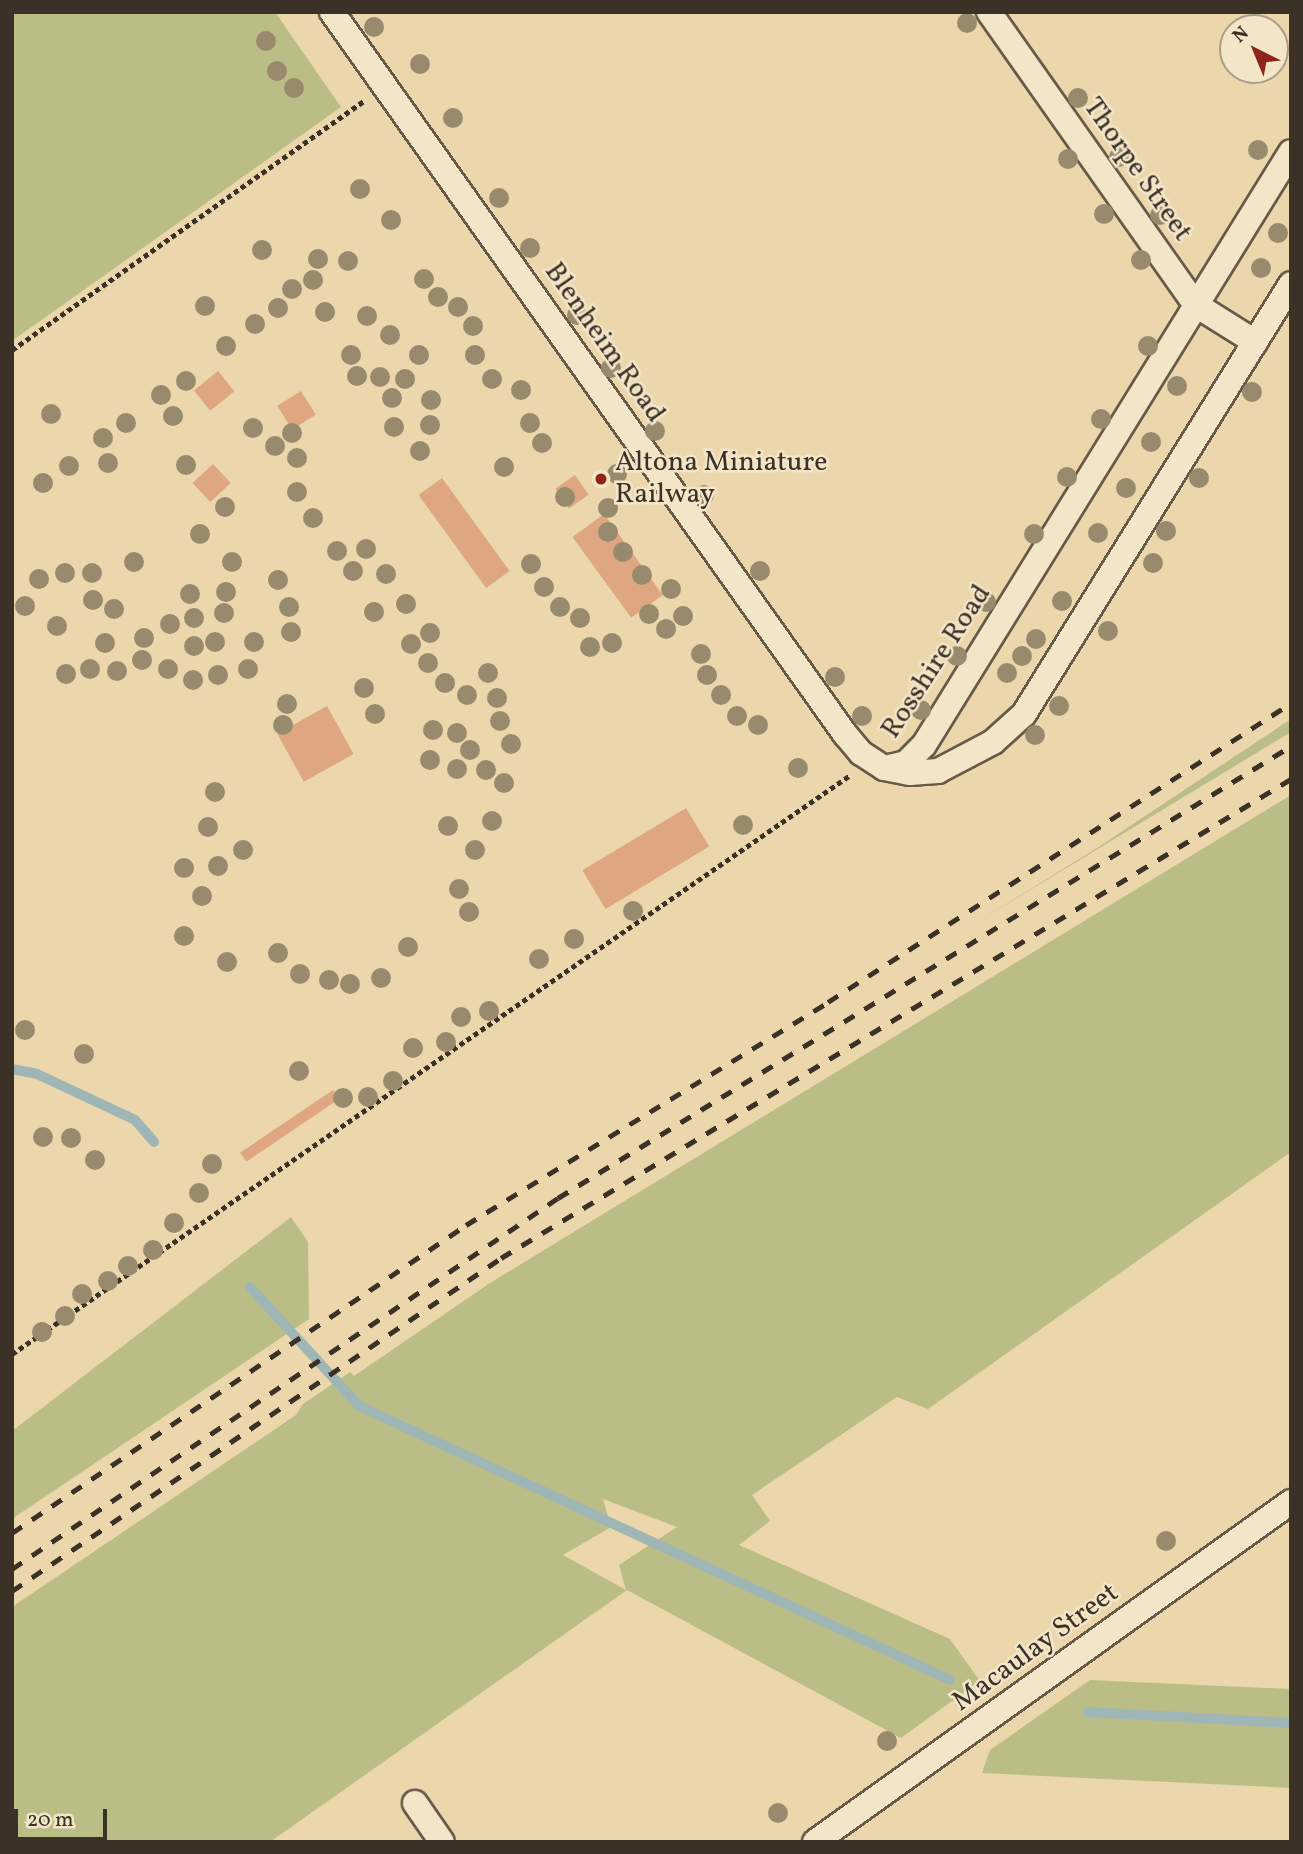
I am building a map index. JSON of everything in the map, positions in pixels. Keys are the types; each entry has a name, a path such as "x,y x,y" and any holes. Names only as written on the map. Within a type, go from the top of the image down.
{"street":[{"name":"Blenheim Road","path":"332,12 845,734 878,764"},
{"name":"Thorpe Street","path":"989,12 1196,305 1255,342"},
{"name":"Rosshire Road","path":"878,764 905,764 924,745 1291,152"},
{"name":"Rosshire Road","path":"878,764 910,773 938,771 969,758 1017,722 1291,284"},
{"name":"Macaulay Street","path":"815,1842 1291,1502"},
{"path":"415,1803 442,1842"}],"path":[{"path":"12,350 384,86"},
{"path":"12,1354 878,764"}],"green space":[{"path":"12,12 275,12 341,107 12,341"},
{"path":"1291,719 1291,732 974,924 1097,848"},
{"path":"1291,795 1291,1152 928,1409 897,1397 752,1495 770,1521 739,1545 950,1639 980,1681 901,1738 627,1590 270,1842 12,1842 12,1607 296,1415 303,1404 350,1372 354,1376 490,1283","holes":["603,1499 677,1527 619,1565 626,1590 563,1555 611,1527"]},
{"path":"291,1217 308,1242 309,1319 12,1519 12,1431"},
{"path":"1090,1680 1291,1689 1291,1788 982,1773 990,1750"}],"building":[{"path":"218,371 234,391 210,411 194,391"},
{"path":"301,391 316,415 292,430 277,406"},
{"path":"213,464 231,483 210,502 193,483"},
{"path":"575,475 589,495 569,508 555,489"},
{"path":"442,478 510,571 486,588 419,495"},
{"path":"604,514 663,595 631,618 572,537"},
{"path":"327,706 354,754 304,782 277,734"},
{"path":"686,808 709,847 605,909 582,870"},
{"path":"333,1090 339,1099 246,1162 240,1153"}],"waterway":[{"path":"12,1069 37,1074 135,1120 154,1142"},
{"path":"250,1287 359,1406 950,1680"},
{"path":"1088,1712 1291,1723"}],"railway":[{"path":"12,1533 466,1225 828,1002 1291,703"},
{"path":"12,1569 558,1198 1291,746"},
{"path":"12,1591 501,1258 1291,779"}],"place":[{"name":"Altona Miniature Railway","path":"601,479"}]}
